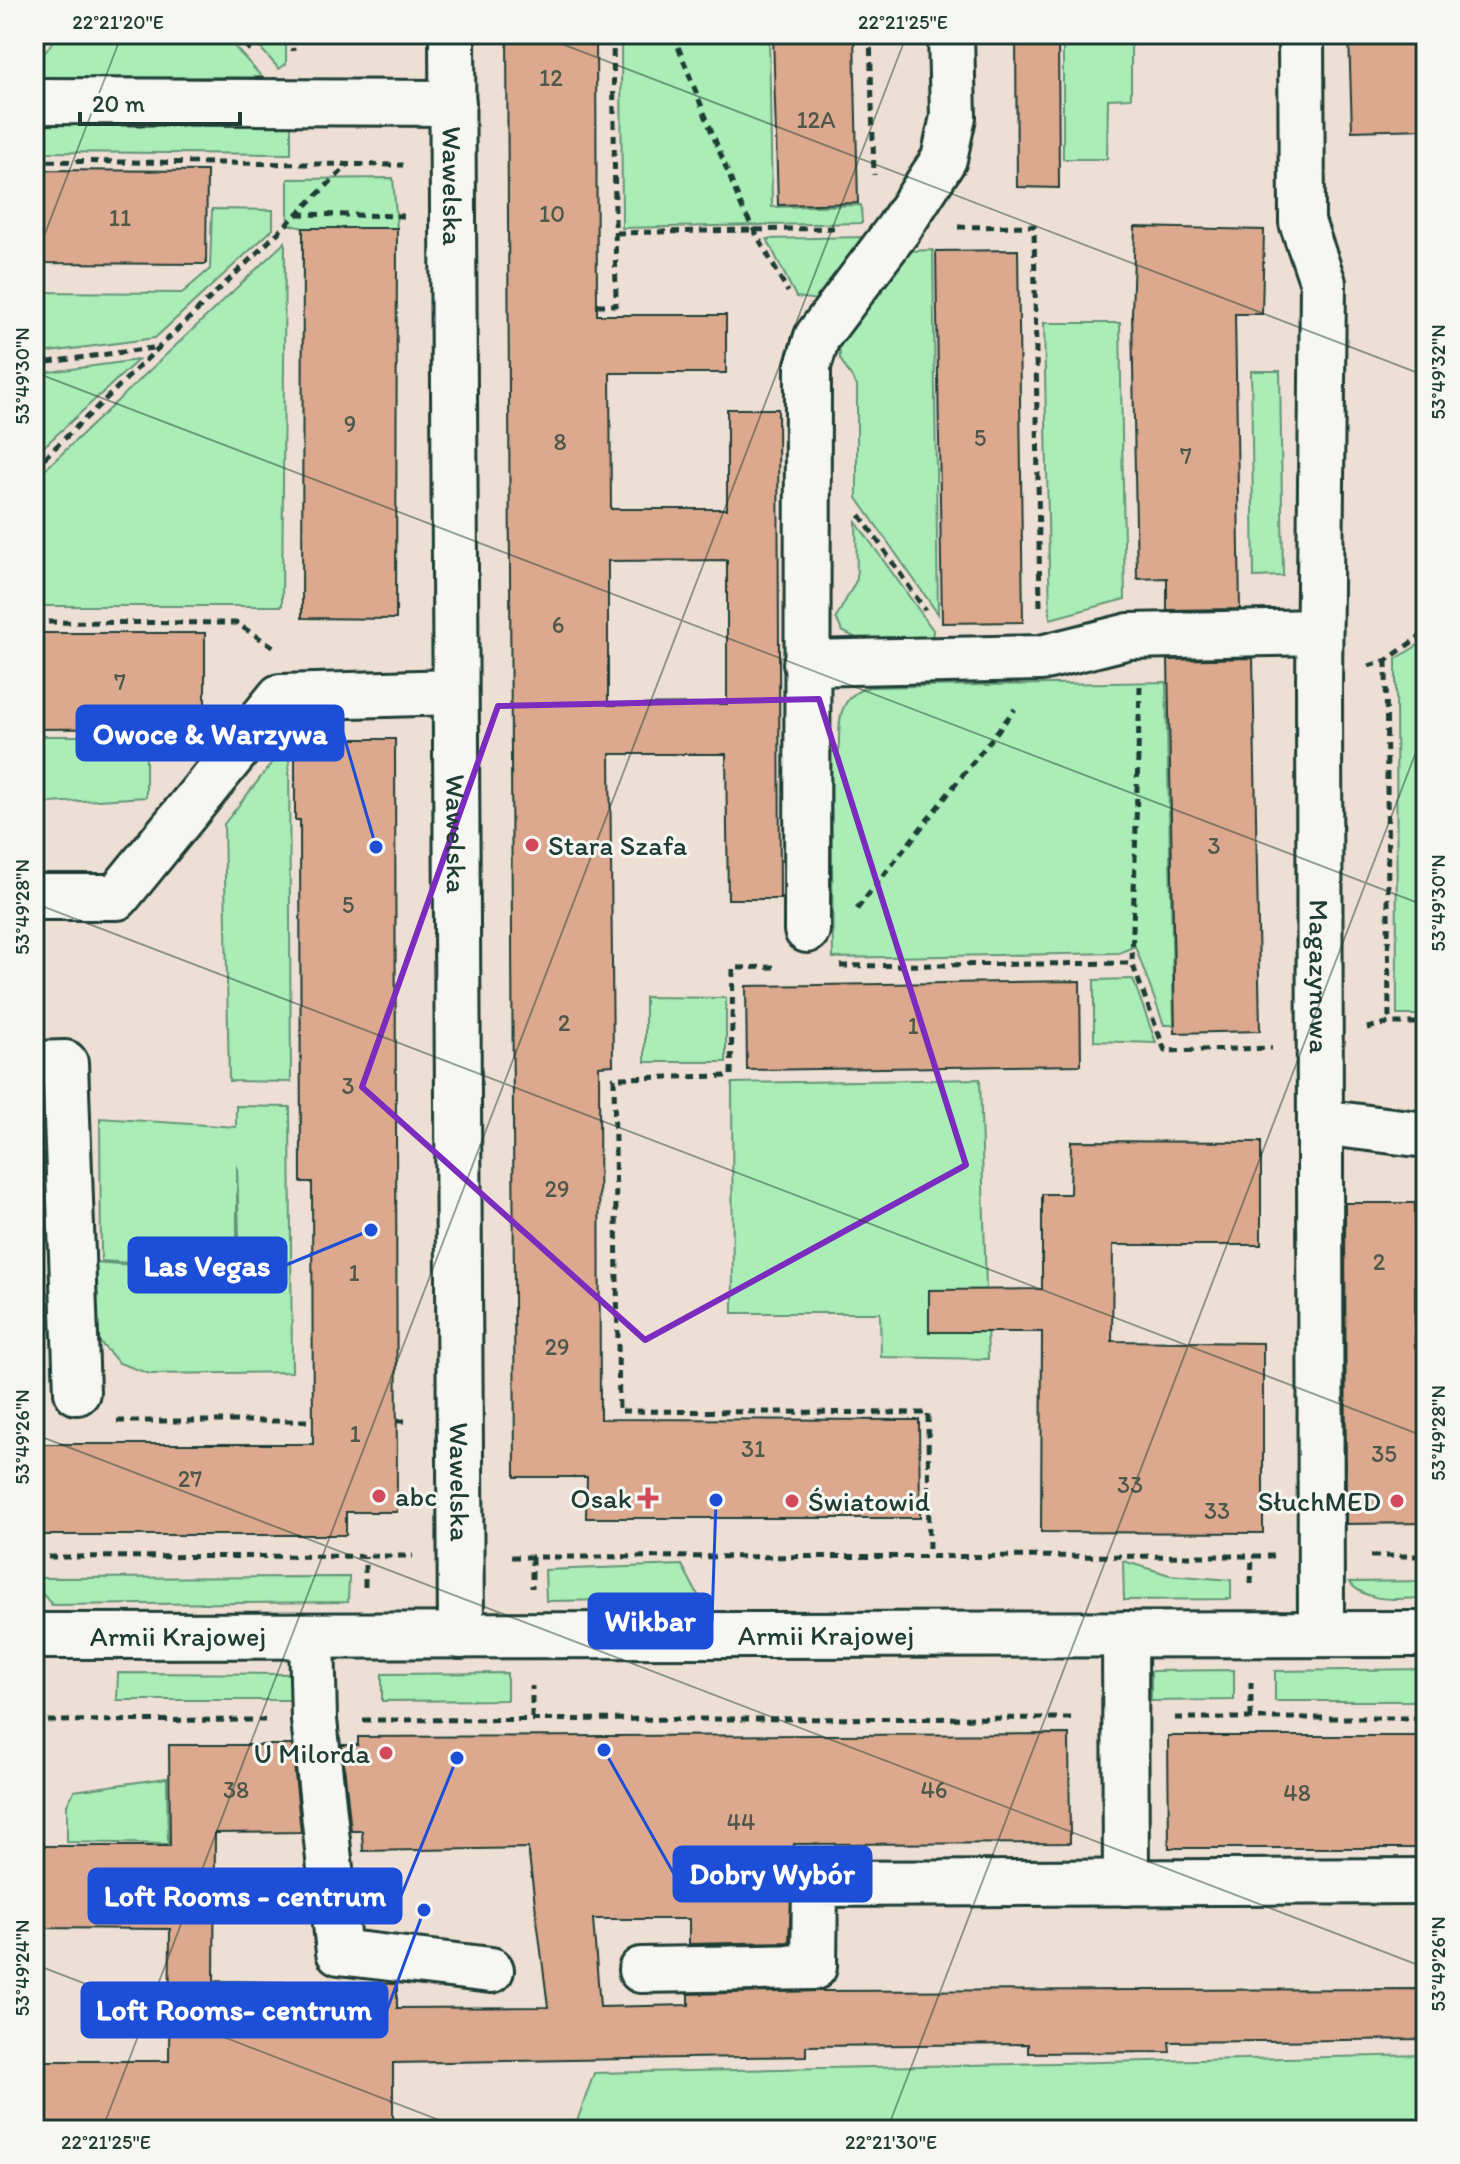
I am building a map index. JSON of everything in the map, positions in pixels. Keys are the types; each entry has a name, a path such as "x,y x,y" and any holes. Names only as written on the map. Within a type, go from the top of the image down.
{"street":[{"name":"Wawelska","path":"452,34 461,1636"},
{"path":"817,948 806,663 808,366 817,337 840,307 887,228 944,159 951,136 951,34"},
{"name":"Magazynowa","path":"1301,34 1302,222 1323,283 1319,632 1321,1634"},
{"path":"34,101 453,103"},
{"path":"806,663 1041,658 1129,636 1319,632"},
{"path":"34,897 117,897 280,697 455,692"},
{"path":"34,1064 65,1063 77,1392"},
{"path":"1320,1122 1426,1135"},
{"path":"1125,1634 1126,1883"},
{"name":"Armii Krajowej","path":"34,1636 1426,1634"},
{"path":"312,1636 314,1720 339,1952 491,1970"},
{"path":"641,1970 814,1967 815,1884 1426,1881"}],"path":[{"path":"34,51 47,34"},
{"path":"597,305 616,305 613,34"},
{"path":"673,34 742,208 793,300 840,307"},
{"path":"870,34 887,228"},
{"path":"34,161 408,165"},
{"path":"34,468 347,166"},
{"path":"298,214 409,216"},
{"path":"616,233 1034,226 1040,677 850,918"},
{"path":"34,364 161,347"},
{"path":"860,515 931,618"},
{"path":"34,622 236,623 286,652"},
{"path":"1319,686 1386,660 1426,632"},
{"path":"1129,636 1141,656 1132,963 1165,1051 1282,1048 1320,1038"},
{"path":"1386,660 1389,1023"},
{"path":"817,948 1132,963"},
{"path":"780,967 733,968 731,1076 614,1078 619,1411 928,1413 929,1555"},
{"path":"77,1392 77,1421 312,1421"},
{"path":"397,1421 414,1421"},
{"path":"34,1557 415,1556"},
{"path":"499,1557 1426,1556"},
{"path":"34,1721 1426,1718"}],"highlighted area":[{"path":"819,699 966,1165 645,1340 362,1087 498,706"}],"green space":[{"path":"58,34 223,34 262,77 34,78 34,68"},
{"path":"248,34 286,34 286,64 279,69"},
{"path":"621,34 769,34 772,207 861,205 862,223 622,228"},
{"path":"1063,34 1131,34 1131,98 1108,99 1107,159 1063,159"},
{"path":"34,112 291,114 291,154 34,152"},
{"path":"393,178 397,228 303,228 288,224 288,179"},
{"path":"212,209 273,210 273,229 155,338 34,354 34,292 182,293 210,269"},
{"path":"863,237 818,300 796,297 767,239"},
{"path":"285,242 282,606 34,606 34,480"},
{"path":"933,250 938,614 857,498 857,386 840,359 839,342 907,251"},
{"path":"1044,323 1120,323 1125,599 1050,619"},
{"path":"138,360 39,451 34,456 34,374"},
{"path":"1251,371 1280,371 1283,576 1254,577"},
{"path":"856,522 933,630 932,642 868,644 842,631 836,618 857,579"},
{"path":"1426,640 1426,1015 1397,1015 1396,659"},
{"path":"1166,682 1174,1025 1164,1025 1135,946 1119,953 833,958 831,752 839,751 840,720 851,697 869,687"},
{"path":"34,736 146,736 146,797 34,804"},
{"path":"283,749 289,751 291,1082 229,1081 224,824"},
{"path":"1133,979 1156,1043 1094,1041 1094,980"},
{"path":"645,997 726,998 726,1062 645,1062"},
{"path":"980,1079 988,1359 881,1357 880,1313 733,1313 732,1083"},
{"path":"236,1106 290,1107 292,1372 150,1374 119,1363 94,1336 93,1262 240,1273 237,1165 237,1270 101,1261 100,1118 236,1127"},
{"path":"1123,1561 1170,1575 1231,1580 1231,1599 1124,1600"},
{"path":"682,1565 700,1599 546,1601 545,1570"},
{"path":"349,1577 348,1602 52,1605 34,1584 34,1578"},
{"path":"1426,1581 1426,1598 1395,1599 1366,1594 1349,1582"},
{"path":"1426,1669 1426,1701 1275,1701 1275,1671"},
{"path":"1234,1670 1234,1700 1151,1701 1151,1671"},
{"path":"118,1673 299,1674 298,1700 117,1700"},
{"path":"507,1673 507,1700 382,1701 382,1674"},
{"path":"167,1778 168,1844 67,1842 67,1805 74,1791"},
{"path":"1426,2055 1426,2130 574,2130 594,2073"}],"building":[{"path":"507,34 596,34 597,315 726,315 726,373 610,373 611,509 727,509 727,409 778,409 780,899 728,899 726,754 610,754 613,1065 599,1066 600,1419 919,1420 920,1518 586,1518 587,1477 515,1477","holes":["727,560 727,704 608,705 608,561"]},
{"path":"773,34 854,34 858,203 778,205"},
{"path":"1016,34 1058,34 1059,188 1017,187"},
{"path":"1349,34 1426,34 1426,129 1352,131"},
{"path":"34,170 207,171 206,264 34,263"},
{"path":"1135,227 1264,230 1262,314 1235,314 1240,609 1167,610 1167,578 1137,579 1132,313"},
{"path":"303,228 397,228 396,619 302,618"},
{"path":"1018,250 1023,622 942,623 936,251"},
{"path":"34,633 205,633 205,728 34,729"},
{"path":"1253,658 1260,1031 1175,1033 1168,660"},
{"path":"295,739 395,739 397,1512 346,1512 346,1535 34,1535 34,1444 313,1444 312,1182 301,1182 300,820 295,820"},
{"path":"1080,981 1081,1065 747,1070 746,986"},
{"path":"1071,1141 1261,1142 1261,1245 1113,1245 1112,1341 1263,1343 1263,1533 1041,1532 1042,1332 929,1332 929,1290 1042,1289 1042,1194 1070,1194"},
{"path":"1345,1203 1415,1203 1415,1347 1426,1343 1426,1523 1346,1524"},
{"path":"1069,1734 1070,1843 794,1844 789,1942 689,1944 689,1919 593,1919 600,2007 689,2005 689,1994 819,1991 1426,1989 1426,2039 1169,2042 1170,2052 1028,2053 1028,2044 806,2046 806,2056 393,2063 393,2130 34,2130 34,2061 169,2061 170,1929 34,1928 34,1846 170,1846 169,1745 292,1745 301,1832 215,1833 214,1981 397,1984 397,2008 548,2007 528,1848 363,1851 362,1831 351,1831 342,1745 358,1745 358,1737"},
{"path":"1168,1736 1426,1736 1426,1848 1169,1848"}],"place":[{"name":"Stara Szafa","path":"532,845"},
{"name":"Owoce & Warzywa","path":"376,847"},
{"name":"Las Vegas","path":"371,1230"},
{"name":"abc","path":"379,1496"},
{"name":"Osak","path":"648,1498"},
{"name":"Wikbar","path":"716,1500"},
{"name":"Światowid","path":"792,1501"},
{"name":"SłuchMED","path":"1397,1501"},
{"name":"Dobry Wybór","path":"604,1750"},
{"name":"U Milorda","path":"386,1753"},
{"name":"Loft Rooms - centrum","path":"457,1758"},
{"name":"Loft Rooms- centrum","path":"424,1910"}]}
